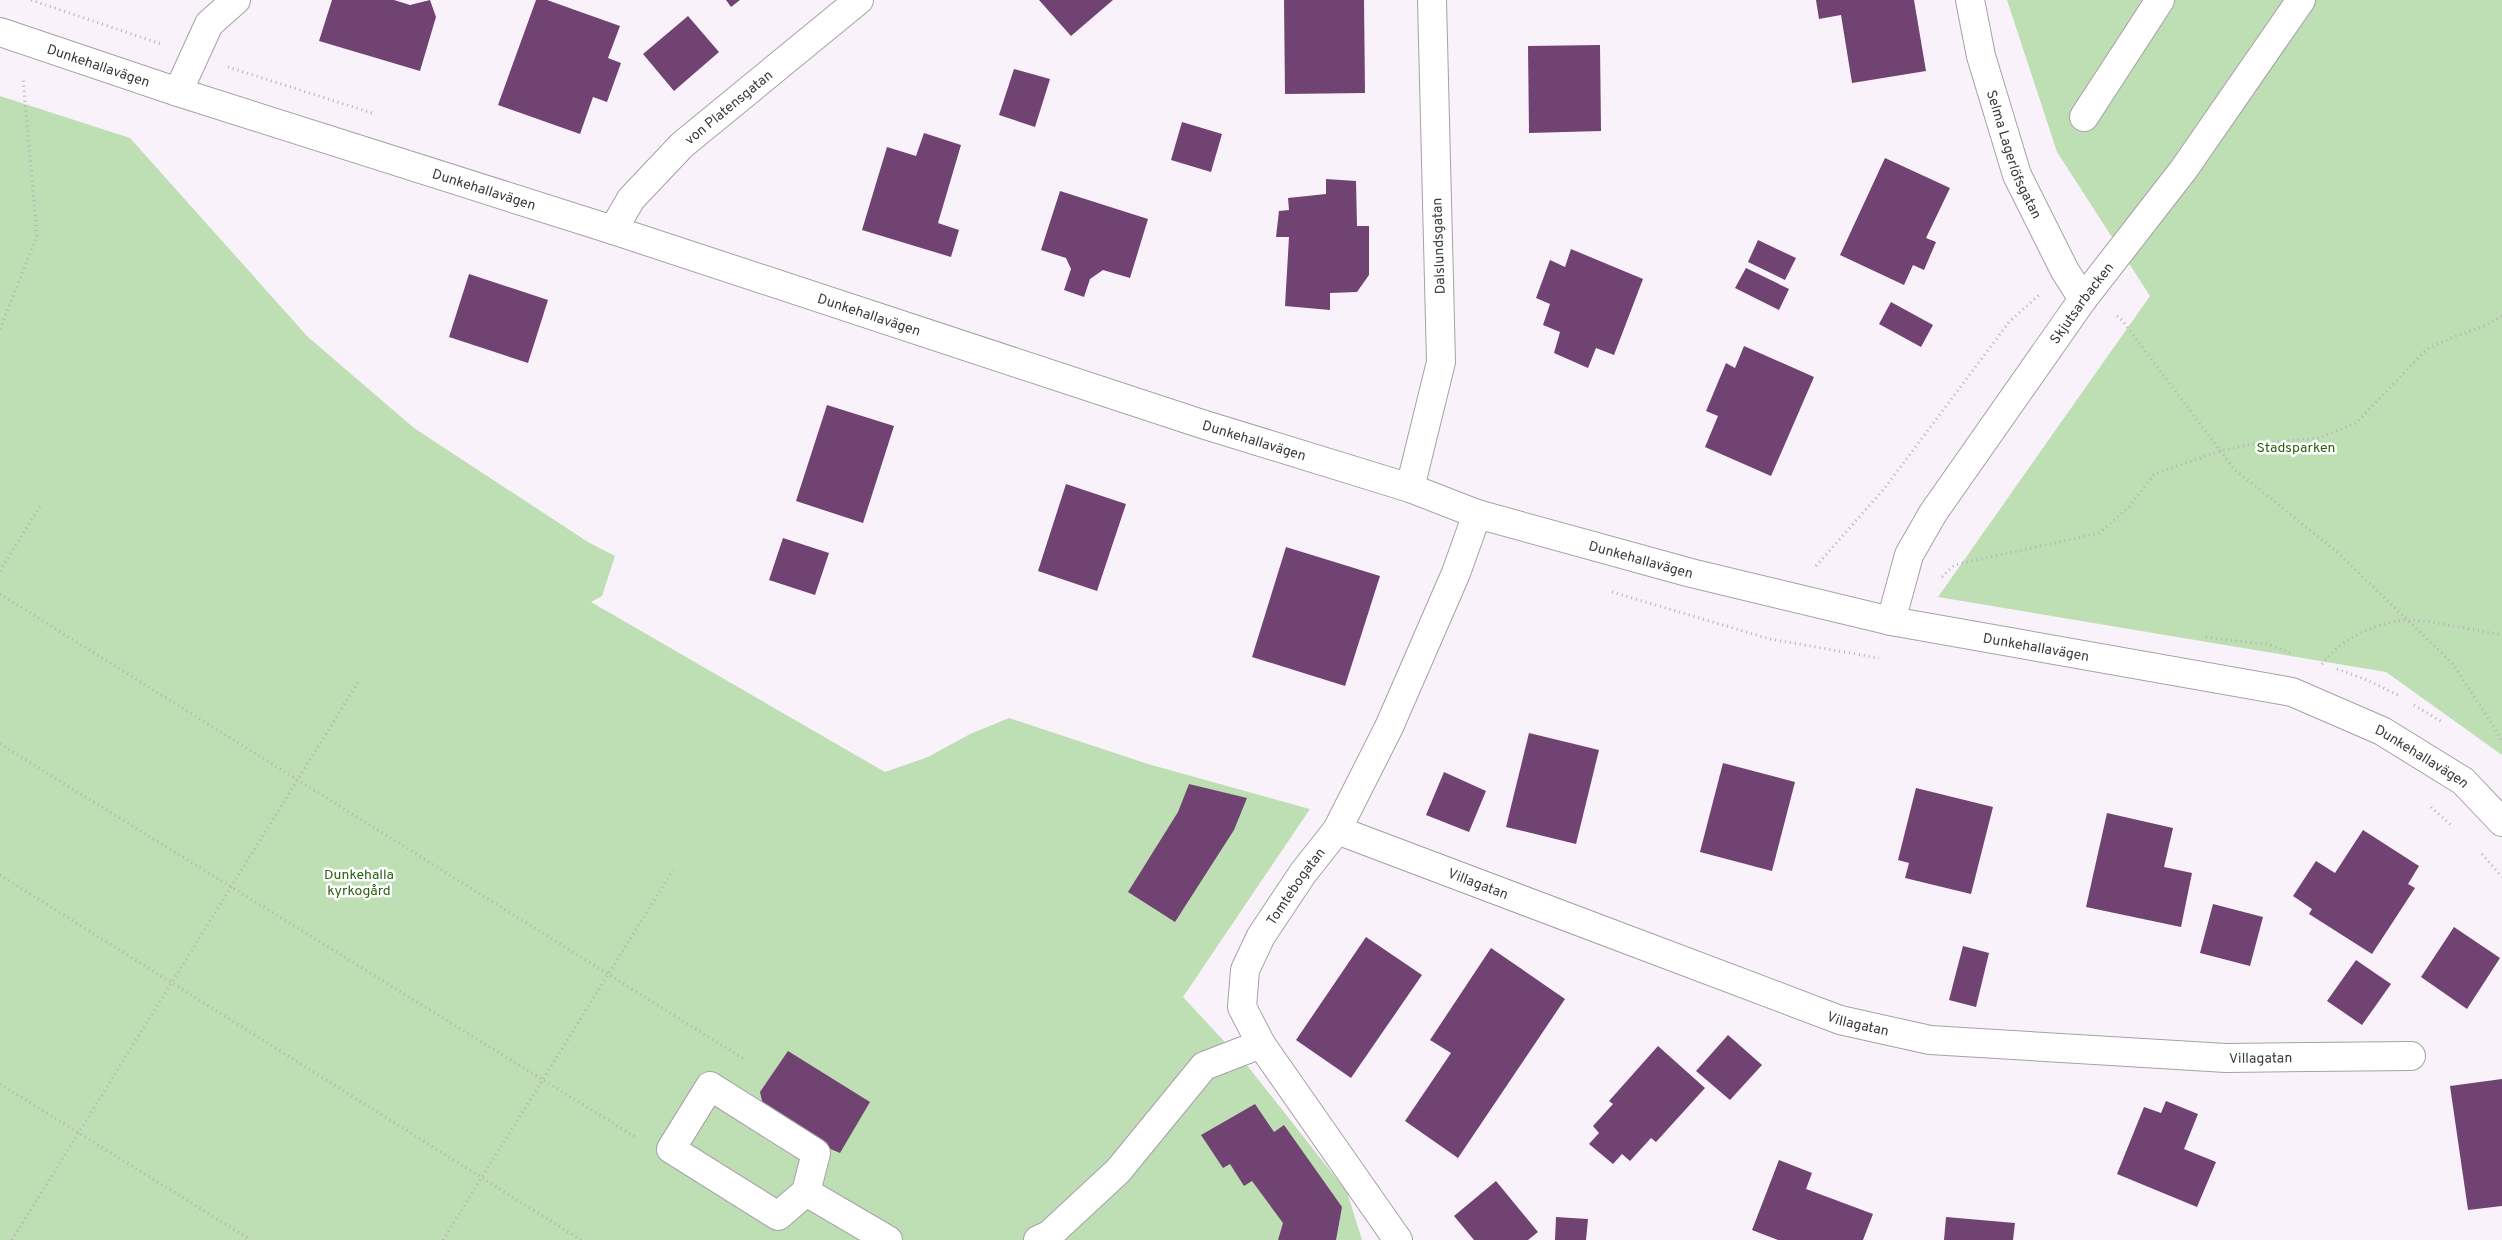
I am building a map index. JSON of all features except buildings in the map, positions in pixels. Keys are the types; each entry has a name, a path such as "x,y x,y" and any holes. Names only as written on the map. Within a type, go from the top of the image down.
{"street":[{"path":"178,92 209,24 236,0"},
{"name":"von Platensgatan","path":"613,230 631,199 682,145 859,0"},
{"name":"Dalslundsgatan","path":"1410,488 1442,362 1432,0"},
{"name":"Selma Lagerlöfsgatan","path":"1970,0 1981,56 2017,175 2065,271 2083,299"},
{"path":"2084,117 2160,0"},
{"name":"Skjutsarbacken","path":"1891,621 1909,555 1933,513 2083,299 2184,169 2301,0"},
{"name":"Dunkehallavägen","path":"10,36 178,92 613,230 1202,424 1410,488 1477,514 1691,573 1891,621 2292,692 2382,731 2463,781 2502,822"},
{"name":"Tomtebogatan","path":"1398,1240 1261,1044 1242,1006 1245,970 1267,928 1303,873 1337,830 1389,727 1456,573 1477,514"},
{"name":"Villagatan","path":"1337,830 1840,1020 1930,1040 2226,1058 2411,1056"},
{"path":"1038,1240 1049,1235 1118,1172 1204,1066 1261,1044"},
{"path":"710,1086 816,1153 806,1192 778,1216 671,1149 710,1086"},
{"path":"806,1192 888,1240"}],"path":[{"path":"31,0 193,56 382,116"},
{"path":"0,329 37,236 26,120 10,36"},
{"path":"1824,570 1814,568 1884,489 2009,322 2065,271"},
{"path":"2083,299 2105,308 2122,320 2234,469 2337,552 2410,620 2453,664 2502,740"},
{"path":"1954,565 2099,534 2129,506 2154,474 2220,452 2252,444 2319,438 2356,423 2427,349 2484,326 2502,316"},
{"path":"0,571 40,506"},
{"path":"0,594 744,1059"},
{"path":"2322,664 2328,655 2348,640 2380,625 2410,620 2502,635"},
{"path":"2197,636 2270,645 2296,654"},
{"path":"2313,660 2367,680 2404,699"},
{"path":"12,1240 360,680"},
{"path":"2411,703 2448,726"},
{"path":"0,744 648,1144 671,1149"},
{"path":"444,1240 673,870"},
{"path":"0,875 581,1240"},
{"path":"0,1084 250,1240"}],"green space":[{"name":"Stadsparken","path":"2007,0 2502,0 2502,755 2386,672 1938,597 2150,296 2057,152"},
{"name":"Dunkehalla kyrkogård","path":"0,96 130,138 308,337 414,428 588,542 615,556 602,596 591,602 885,772 928,757 970,734 1009,718 1148,764 1310,809 1183,997 1250,1069 1347,1192 1362,1240 0,1240"}]}
